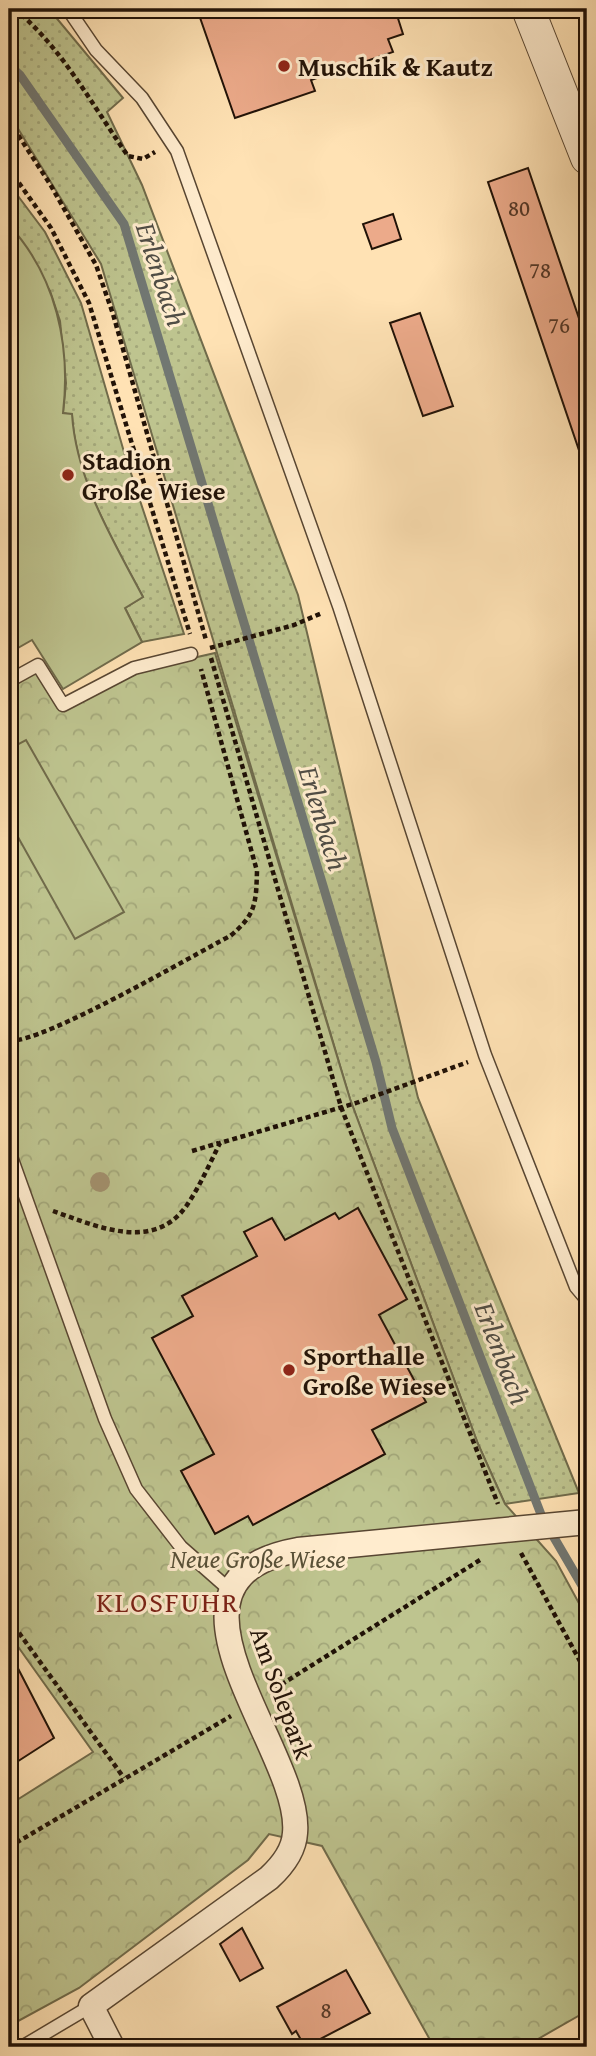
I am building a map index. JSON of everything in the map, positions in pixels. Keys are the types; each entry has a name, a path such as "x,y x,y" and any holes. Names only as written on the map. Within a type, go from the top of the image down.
{"street":[{"path":"528,9 585,147"},
{"path":"231,1591 256,1565 280,1553 391,1539 587,1522"},
{"name":"Am Solepark","path":"91,2006 270,1878 282,1865 293,1844 296,1832 293,1807 232,1651 226,1626 231,1591"},
{"path":"91,2006 112,2047"}],"lane":[{"path":"68,9 96,50 142,98 170,142 206,230 339,606 485,1055 576,1287 587,1300"},
{"path":"9,681 38,665 63,705 134,668 191,654"},
{"path":"9,1151 105,1419 136,1489 181,1547 231,1591"},
{"name":"Am Solepark","path":"22,2047 91,2006"}],"path":[{"path":"15,9 36,27 74,72 128,156 143,159 170,142"},
{"path":"9,121 50,184 96,265 113,314 341,1107 473,1447 508,1528 587,1674"},
{"path":"230,643 294,625 339,606"},
{"path":"192,1152 406,1087 485,1055"},
{"path":"26,1201 105,1229 127,1233 149,1232 186,1207 220,1143"},
{"path":"9,1619 124,1778"}],"green space":[{"path":"9,9 49,9 123,98 107,112 142,185 298,595 418,1098 579,1493 505,1504 478,1444 350,1099 101,264 9,114"},
{"path":"9,184 45,232 81,303 124,452 184,634 142,642 125,608 143,597 108,532 88,486 75,439 72,415 63,413 66,383 60,321 50,291 9,225"},
{"name":"Stadion Große Wiese","path":"9,225 25,245 49,289 57,313 65,362 63,413 72,414 75,438 88,486 143,597 125,608 142,642 63,689 32,640 9,653 9,429 16,390 15,362 9,332"},
{"name":"Neue Große Wiese","path":"215,653 350,1099 478,1444 505,1504 556,1561 587,1618 587,2011 524,2047 434,2047 322,1846 269,1834 248,1860 79,1988 9,2026 9,1805 93,1752 9,1634 9,683 36,670 61,710 136,671"},
{"path":"26,740 124,912 75,939 9,821 9,749"}],"building":[{"name":"Muschik & Kautz","path":"197,9 395,9 403,34 388,39 393,52 311,80 315,91 235,118"},
{"path":"528,168 587,342 587,461 583,462 488,182"},
{"path":"393,214 401,239 372,249 363,224"},
{"path":"420,313 453,406 423,416 390,323"},
{"name":"Sporthalle Große Wiese","path":"358,1208 407,1299 379,1315 426,1402 372,1430 385,1454 253,1525 248,1516 215,1534 181,1471 214,1454 152,1338 193,1316 182,1296 257,1256 244,1232 272,1218 285,1240 335,1213 339,1219"},
{"path":"9,1651 54,1738 9,1767"},
{"path":"242,1928 263,1968 240,1981 220,1944"},
{"path":"346,1970 370,2013 305,2047 296,2031 292,2034 277,2007"}],"waterway":[{"name":"Erlenbach","path":"9,65 20,75 124,224 376,1062 392,1128 542,1517 587,1594"}],"place":[{"name":"Muschik & Kautz","path":"284,66"},
{"name":"Stadion Große Wiese","path":"68,475"},
{"name":"Sporthalle Große Wiese","path":"289,1370"}],"district":[{"name":"KLOSFUHR","path":"168,1601"}]}
